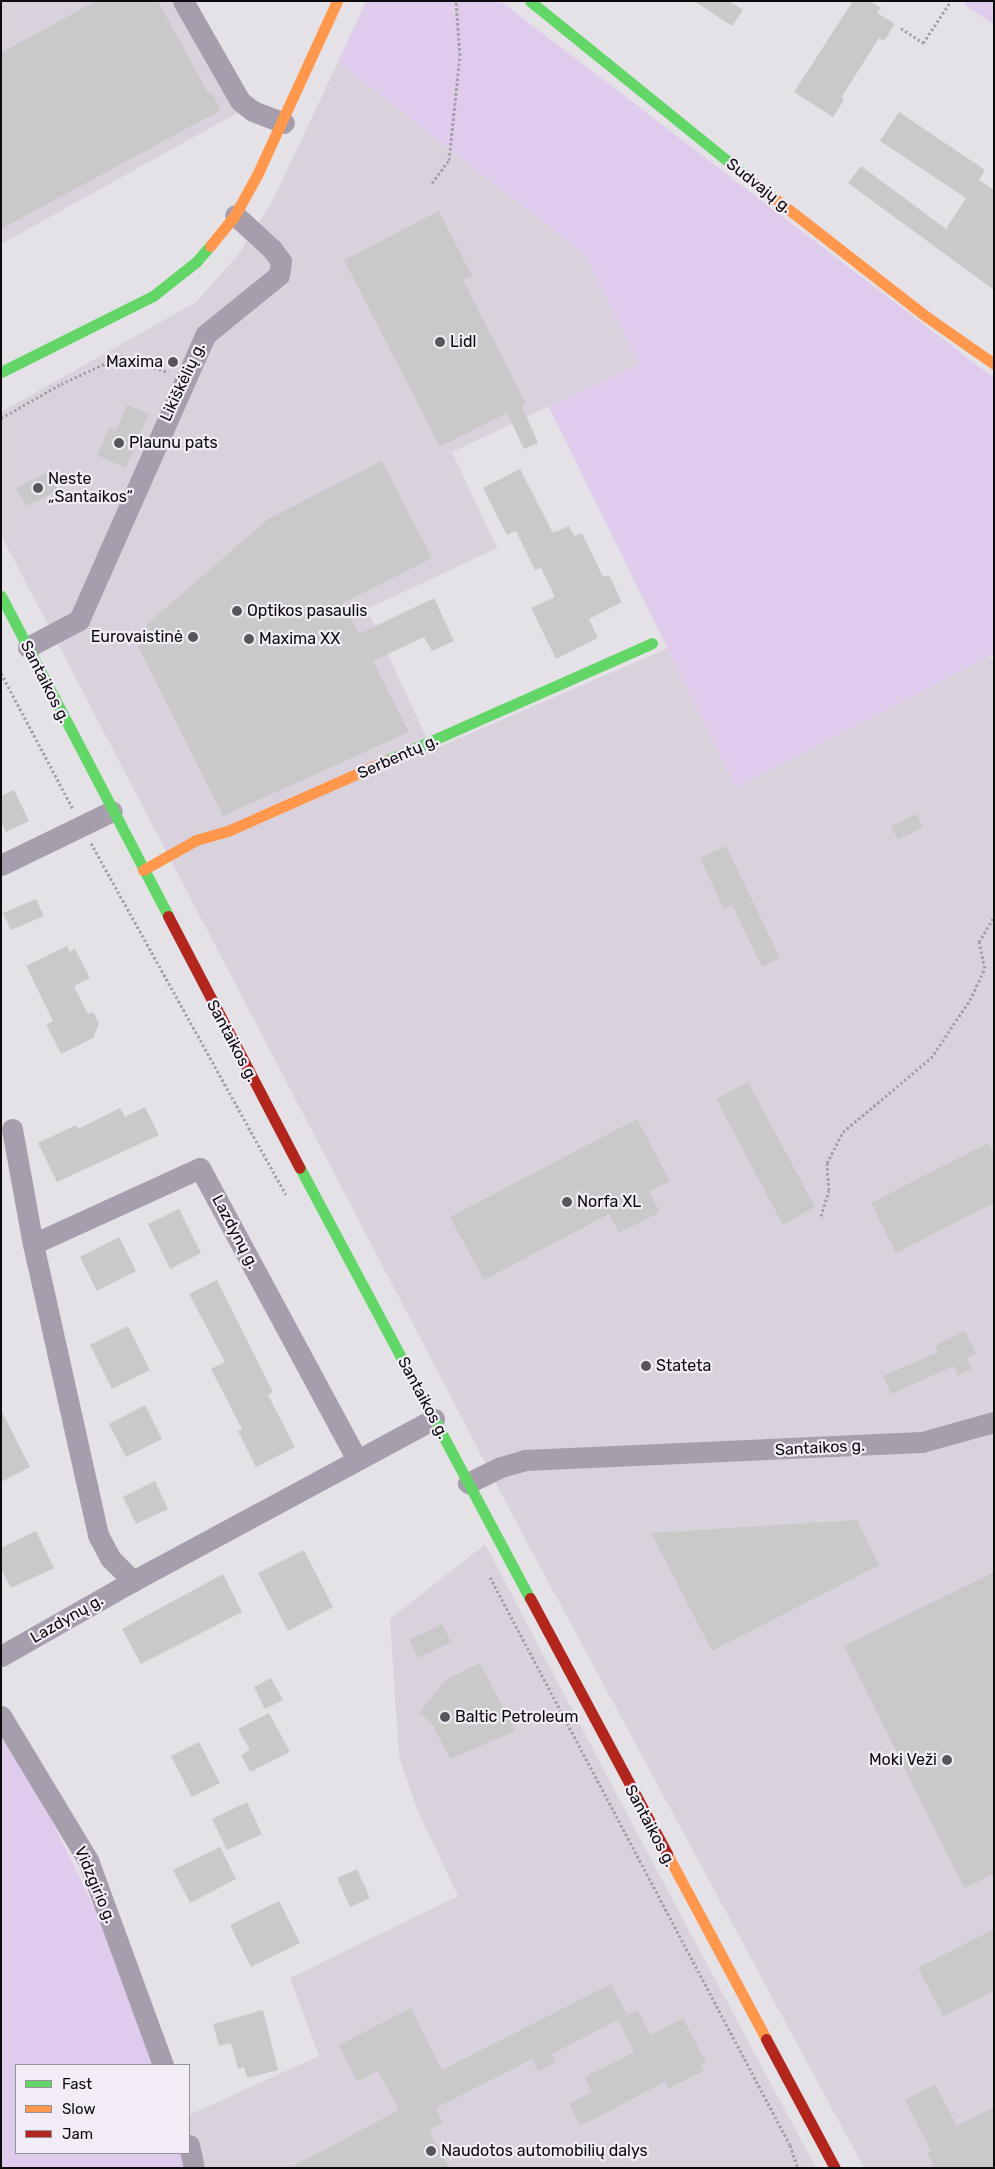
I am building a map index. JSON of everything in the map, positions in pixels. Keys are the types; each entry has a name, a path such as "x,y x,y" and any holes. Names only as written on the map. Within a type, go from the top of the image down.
{"main road":[{"path":"1,372 153,296 196,262 235,215 284,123 337,1"},
{"name":"Sudvajų g.","path":"530,1 772,197 927,317 994,364"},
{"name":"Santaikos g.","path":"1,596 143,870 434,1419 835,2168"},
{"name":"Serbentų g.","path":"143,870 196,840 240,826 652,643"}],"street":[{"path":"183,1 240,100 253,111 284,123"},
{"name":"Likiškėlių g.","path":"28,647 79,620 198,345 205,335 279,275 281,260 272,249 235,215"},
{"path":"1,865 112,811"},
{"path":"12,1129 33,1244 98,1535 110,1558 133,1581"},
{"name":"Lazdynų g.","path":"33,1244 200,1168 356,1459"},
{"name":"Lazdynų g.","path":"1,1656 133,1581 356,1459 434,1419"},
{"name":"Santaikos g.","path":"468,1483 501,1467 524,1460 922,1442 994,1422"},
{"name":"Vidzgirio g.","path":"1,1716 88,1860 163,2064"},
{"path":"190,2150 194,2168"}],"path":[{"path":"432,183 449,160 460,56 456,1"},
{"path":"901,28 923,43 951,1"},
{"path":"1,418 61,384 121,356 172,373"},
{"path":"821,1216 829,1190 827,1162 843,1132 936,1050 970,1000 985,968 979,942 994,916"}],"shaded area":[{"path":"1,1 190,1 248,107 1,244"},
{"path":"366,1 500,1 994,378 994,654 736,788 549,407 639,364 585,255 338,62"},
{"path":"966,1 994,1 993,24 964,4"},
{"path":"338,62 585,255 639,364 452,452 497,548 367,609 432,750 668,648 737,787 990,656 994,664 994,2168 864,2168 523,1535 1,535 1,412 196,302 238,255 272,202"},
{"path":"485,1544 816,2168 186,2168 187,2154 190,2154 190,2115 319,2056 290,1978 458,1896 417,1809 399,1756 390,1619"},
{"path":"1,1730 50,1817 96,1911 154,2064 15,2064 15,2154 183,2154 186,2168 1,2168"}],"building":[{"path":"96,1 158,1 208,93 211,91 221,110 1,229 1,53"},
{"path":"694,1 729,1 743,10 732,26"},
{"path":"853,1 870,1 881,8 877,13 895,24 884,41 879,38 841,98 844,100 833,117 794,92"},
{"path":"899,112 985,170 979,180 994,190 994,290 848,183 861,166 946,229 966,198 880,141"},
{"name":"Lidl","path":"439,211 472,276 463,280 526,404 522,406 538,443 524,449 507,413 440,447 344,260"},
{"name":"Plaunu pats","path":"127,405 149,414 126,468 97,455 109,427 116,431"},
{"name":"Maxima XX","path":"382,461 432,558 343,603 359,634 434,598 454,641 432,651 424,637 373,661 409,732 223,816 135,640 150,633 146,625 268,519"},
{"path":"520,469 553,533 569,526 574,536 582,533 603,577 609,575 622,602 589,619 598,638 556,659 531,608 555,597 541,568 535,570 516,531 507,535 483,488"},
{"path":"51,470 61,489 26,506 16,488"},
{"path":"14,790 29,821 6,832 1,821 1,796"},
{"path":"917,814 923,827 898,840 891,826"},
{"path":"726,846 780,958 762,967 732,905 724,909 700,858"},
{"path":"36,899 44,916 11,930 3,913"},
{"path":"67,946 70,952 75,949 90,978 74,986 88,1014 93,1012 99,1024 93,1038 61,1054 46,1024 53,1021 26,966"},
{"path":"748,1082 815,1207 783,1225 716,1099"},
{"path":"145,1107 159,1135 57,1182 38,1143 76,1125 78,1129 120,1108 125,1117"},
{"name":"Norfa XL","path":"637,1119 670,1181 649,1192 660,1212 619,1233 609,1214 484,1280 450,1217"},
{"path":"988,1143 994,1154 994,1203 896,1253 871,1203"},
{"path":"179,1209 201,1253 170,1269 148,1224"},
{"path":"119,1237 136,1271 97,1291 80,1257"},
{"path":"217,1280 273,1392 268,1395 295,1447 256,1467 238,1431 242,1429 211,1369 225,1362 189,1294"},
{"path":"128,1326 150,1370 112,1389 90,1345"},
{"path":"965,1331 976,1354 967,1358 972,1369 958,1376 954,1366 891,1394 883,1376 938,1352 935,1345"},
{"path":"145,1405 162,1439 126,1457 109,1424"},
{"path":"1,1410 30,1467 1,1482"},
{"path":"155,1481 168,1509 136,1524 123,1497"},
{"path":"857,1520 879,1565 712,1651 651,1533"},
{"path":"36,1531 54,1568 11,1588 1,1569 1,1548"},
{"path":"304,1550 333,1607 288,1631 258,1573"},
{"name":"Moki Veži","path":"994,1572 994,1874 964,1888 844,1646"},
{"path":"223,1574 242,1612 141,1664 122,1629"},
{"path":"442,1624 451,1642 418,1658 409,1640"},
{"path":"480,1663 515,1731 450,1759 431,1722 419,1713 446,1680"},
{"path":"271,1678 283,1700 265,1709 254,1687"},
{"path":"269,1713 290,1752 250,1772 241,1755 250,1750 238,1729"},
{"path":"199,1742 220,1783 192,1797 171,1756"},
{"path":"247,1802 262,1834 227,1850 212,1819"},
{"path":"220,1847 236,1879 190,1903 173,1870"},
{"path":"357,1869 370,1898 350,1907 337,1878"},
{"path":"279,1901 300,1943 251,1967 230,1925"},
{"path":"994,1929 994,1991 943,2016 918,1968"},
{"path":"611,1984 627,2015 552,2054 556,2062 538,2072 532,2059 436,2108 443,2123 429,2130 449,2168 290,2168 399,2110 378,2071 357,2081 339,2045 411,2008 442,2070"},
{"path":"263,2010 278,2070 247,2078 244,2067 238,2069 231,2043 219,2046 213,2024"},
{"path":"638,2010 650,2035 683,2018 706,2063 701,2065 704,2071 668,2089 665,2082 580,2126 569,2104 592,2092 585,2077 634,2052 618,2020"},
{"path":"935,2084 957,2126 994,2107 994,2168 935,2168 927,2153 931,2151 905,2100"}],"traffic: fast":[{"path":"530,1 747,177"},
{"path":"1,372 153,296 196,262 210,246"},
{"path":"1,596 168,916"},
{"path":"386,761 652,643"},
{"path":"300,1168 530,1598"}],"traffic: slow":[{"path":"210,246 235,215 258,173 337,1"},
{"path":"747,177 927,317 994,364"},
{"path":"143,870 196,840 230,830 386,761"},
{"path":"667,1854 766,2039"}],"traffic: jam":[{"path":"168,916 300,1168"},
{"path":"530,1598 667,1854"},
{"path":"766,2039 835,2168"}],"place":[{"name":"Lidl","path":"440,342"},
{"name":"Maxima","path":"173,362"},
{"name":"Plaunu pats","path":"119,443"},
{"name":"Neste „Santaikos“","path":"38,488"},
{"name":"Optikos pasaulis","path":"237,611"},
{"name":"Eurovaistinė","path":"193,637"},
{"name":"Maxima XX","path":"249,639"},
{"name":"Norfa XL","path":"567,1202"},
{"name":"Stateta","path":"646,1366"},
{"name":"Baltic Petroleum","path":"445,1717"},
{"name":"Moki Veži","path":"947,1760"},
{"name":"Naudotos automobilių dalys","path":"431,2151"}]}
